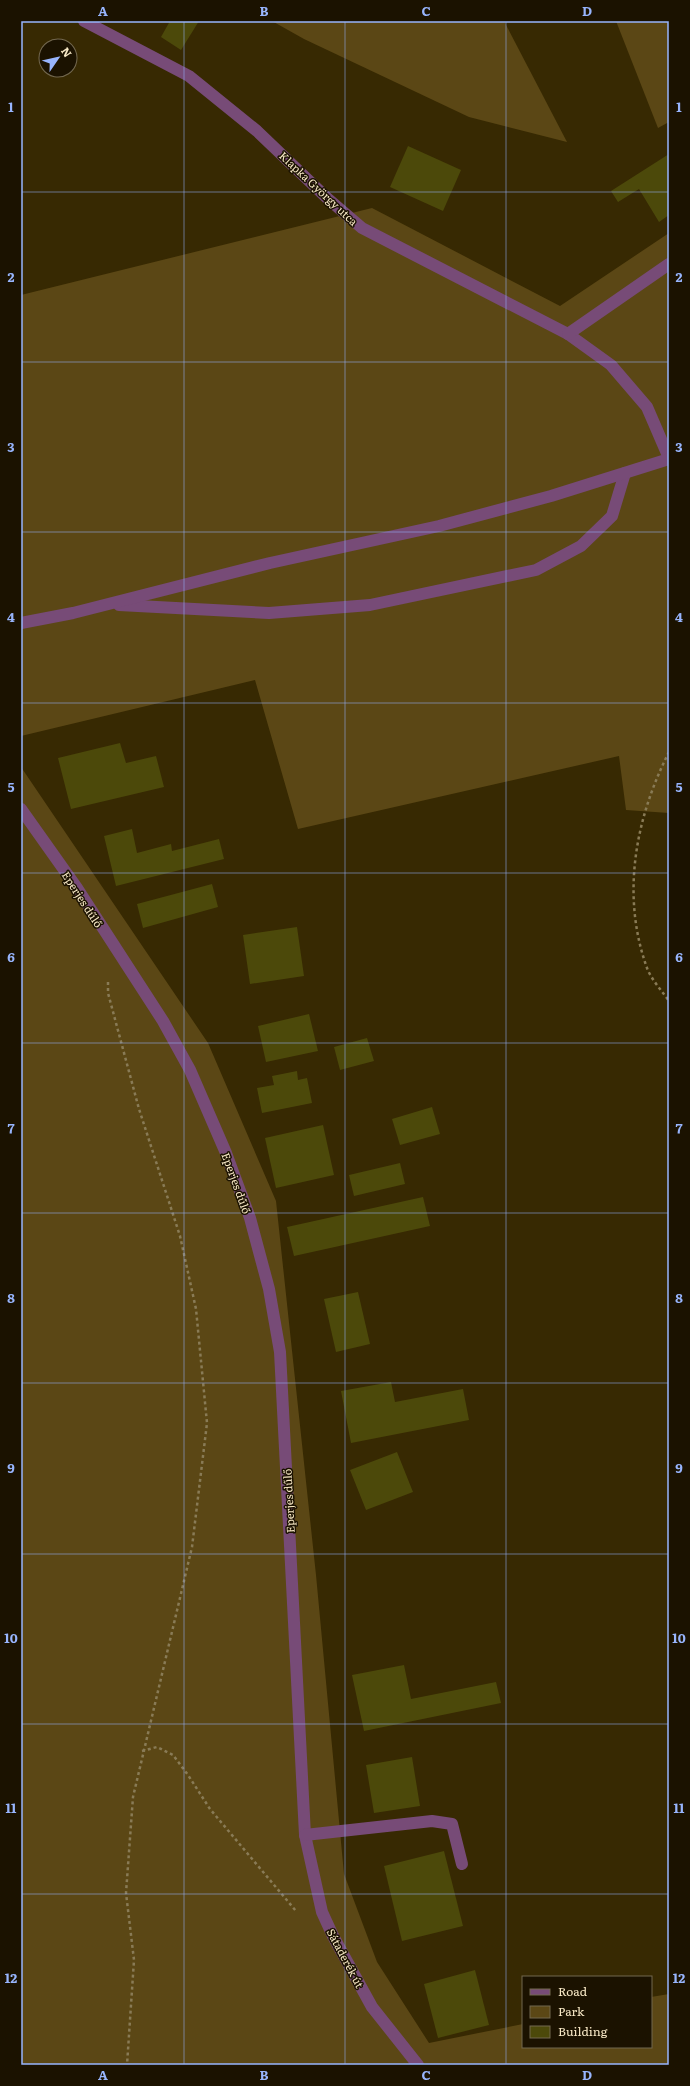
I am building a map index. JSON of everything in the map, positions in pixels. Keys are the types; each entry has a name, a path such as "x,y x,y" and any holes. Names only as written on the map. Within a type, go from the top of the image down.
{"street":[{"name":"Klapka György utca","path":"84,21 189,76 257,131 327,198 362,228 568,334 611,365 647,407 669,458"},
{"path":"568,334 669,264"},
{"path":"21,623 106,605 270,563 446,524 551,496 669,458"},
{"path":"106,605 269,613 347,607 370,605 536,570 581,546 612,516 625,473"},
{"name":"Eperjes dűlő","path":"21,809 77,888 109,940 163,1021 190,1070 226,1153 250,1218 269,1289 280,1352 294,1610"},
{"name":"Sátaderék út","path":"294,1610 304,1835 322,1912 372,2007 418,2065"},
{"path":"304,1835 432,1821 452,1824 462,1864"}],"path":[{"path":"669,752 645,807 635,856 633,915 647,969 669,1001"},
{"path":"109,940 108,993 139,1110 180,1236 196,1309 207,1423 192,1547 142,1751 133,1797 126,1893 134,1960 127,2065"},
{"path":"142,1751 157,1747 173,1755 210,1809 303,1920 322,1912"}],"green space":[{"path":"272,21 504,21 567,142 469,117 304,39"},
{"path":"616,21 669,21 669,122 658,128"},
{"path":"372,208 560,306 669,233 669,813 626,810 619,756 298,829 255,680 21,736 21,295"},
{"path":"21,767 208,1043 276,1201 316,1575 344,1874 377,1962 429,2043 522,2024 522,2048 652,2048 652,1997 669,1994 669,2065 21,2065"}],"building":[{"path":"170,21 199,21 181,50 161,37"},
{"path":"408,146 461,170 443,211 390,187"},
{"path":"669,154 669,215 659,222 639,189 618,202 611,191"},
{"path":"120,743 126,763 156,756 164,787 71,809 58,758"},
{"path":"132,829 137,853 171,844 172,851 219,839 224,859 116,886 104,836"},
{"path":"212,884 218,907 143,928 137,904"},
{"path":"297,927 304,976 250,984 243,935"},
{"path":"309,1014 318,1051 266,1062 258,1026"},
{"path":"367,1038 374,1061 340,1070 334,1047"},
{"path":"297,1071 298,1080 307,1078 312,1103 262,1113 257,1088 274,1085 272,1076"},
{"path":"432,1107 440,1134 400,1145 392,1119"},
{"path":"323,1125 334,1175 276,1188 265,1138"},
{"path":"400,1163 405,1184 354,1196 349,1175"},
{"path":"423,1197 430,1226 294,1256 287,1227"},
{"path":"358,1292 370,1344 336,1352 324,1299"},
{"path":"391,1382 395,1402 463,1389 469,1420 351,1443 341,1391"},
{"path":"397,1452 413,1492 366,1510 350,1470"},
{"path":"404,1665 411,1699 496,1682 501,1703 364,1731 352,1675"},
{"path":"412,1757 420,1806 374,1813 366,1765"},
{"path":"444,1851 463,1926 402,1941 384,1866"},
{"path":"475,1970 489,2025 438,2038 424,1984"}]}
